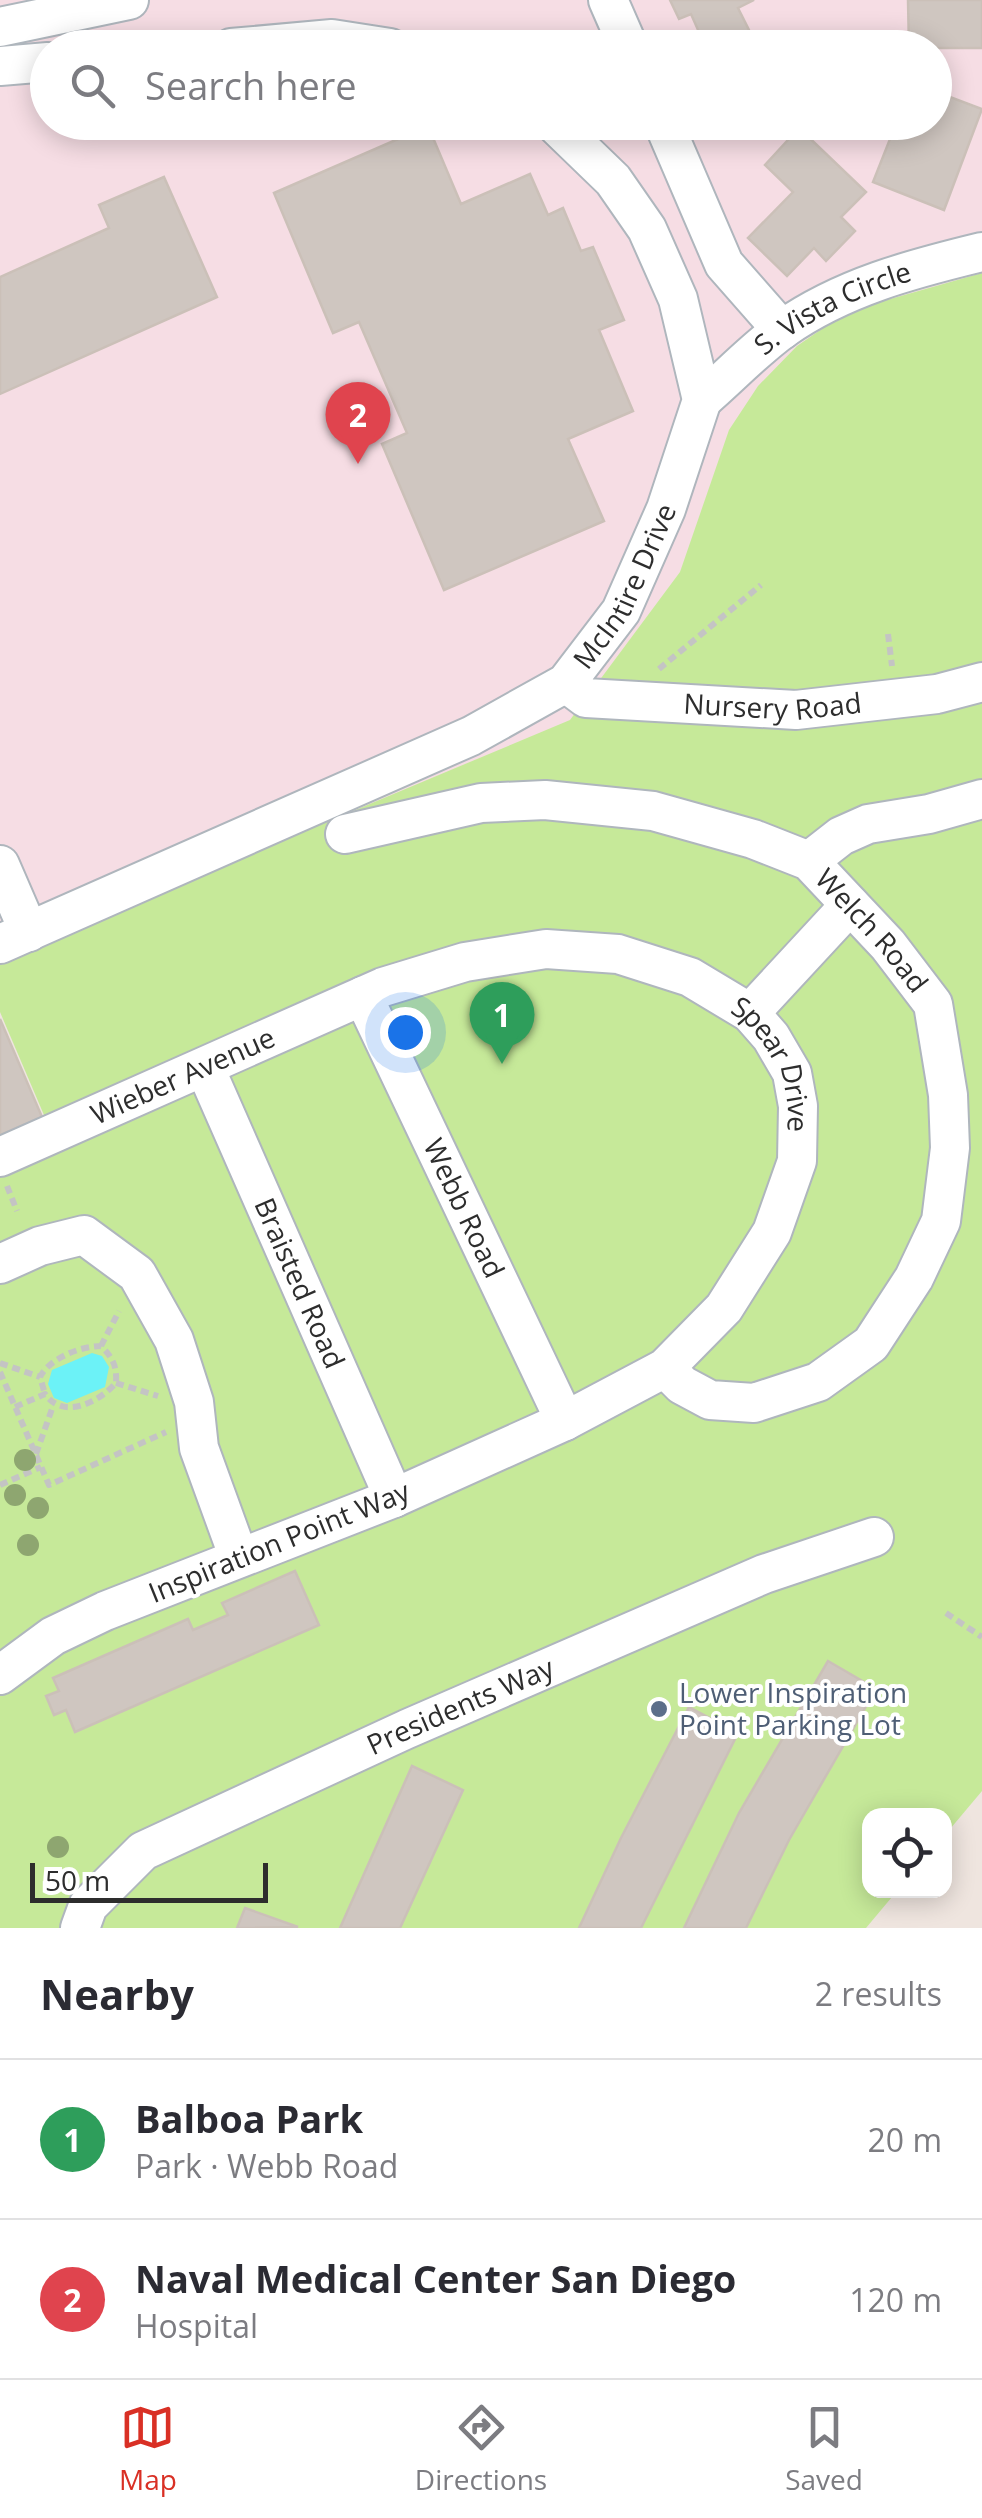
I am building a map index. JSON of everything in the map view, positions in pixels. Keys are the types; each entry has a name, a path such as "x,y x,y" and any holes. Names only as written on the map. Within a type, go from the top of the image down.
{"street":[{"path":"0,26 128,0"},
{"path":"608,0 621,30"},
{"path":"0,66 30,64"},
{"path":"572,140 613,180 647,229 678,299 702,400"},
{"path":"677,140 724,264 782,330"},
{"name":"S. Vista Circle","path":"702,400 782,330 834,298 882,279 982,252"},
{"name":"McIntire Drive","path":"15,938 472,736 566,682 621,611 666,509 702,400"},
{"name":"Nursery Road","path":"566,682 586,698 796,710 937,694 982,682"},
{"path":"808,861 841,836 868,824 929,814 982,799"},
{"name":"Welch Road","path":"344,834 481,804 545,800 653,811 753,839 808,861 888,945 933,1004 949,1113 950,1148 941,1221 914,1278 871,1344 818,1382 754,1404 710,1400 682,1385 666,1368"},
{"path":"0,866 15,938"},
{"path":"750,1013 850,905"},
{"name":"Spear Drive","path":"364,996 465,962 546,949 618,954 690,977 750,1013 771,1037 792,1073 798,1106 797,1161 772,1232 734,1293 666,1368 565,1421"},
{"name":"Wieber Avenue","path":"2,1169 205,1068 364,996"},
{"name":"Webb Road","path":"364,996 565,1421"},
{"name":"Braisted Road","path":"205,1068 394,1498"},
{"path":"0,1264 40,1246 84,1235 137,1274 174,1340 194,1402 200,1448 240,1558"},
{"name":"Inspiration Point Way","path":"0,1675 53,1636 394,1498 565,1421"},
{"name":"Presidents Way","path":"80,1928 88,1906 143,1852 407,1729 764,1574 874,1537"}],"path":[{"path":"651,675 761,585"},
{"path":"888,634 894,682"},
{"path":"2,1169 17,1211"},
{"path":"87,1346 101,1346 112,1356 117,1370 116,1383 107,1394 68,1410 53,1406 40,1377 46,1367 87,1346"},
{"path":"0,1363 40,1377"},
{"path":"0,1372 49,1485 172,1429"},
{"path":"15,1407 45,1394"},
{"path":"36,1454 53,1406"},
{"path":"0,1485 42,1468"},
{"path":"946,1613 982,1636"}],"shaded area":[{"path":"0,0 982,0 982,273 848,311 797,346 758,386 729,430 680,572 570,720 0,959"}],"green space":[{"path":"982,273 982,1791 952,1827 952,1808 862,1808 862,1898 891,1898 866,1928 0,1928 0,1135 44,1115 0,1012 0,959 570,720 680,572 729,430 758,386 797,346 848,311"}],"water":[{"path":"92,1353 102,1356 109,1367 105,1387 67,1403 54,1398 48,1384 52,1370"}],"building":[{"path":"670,0 754,0 738,8 749,30 698,30 691,14 679,19"},
{"path":"908,0 982,0 982,48 952,48 952,30 909,30"},
{"path":"952,98 982,109 944,210 873,182 890,140 952,140"},
{"path":"396,140 434,140 461,204 530,174 548,215 563,208 581,251 593,247 624,320 599,330 633,411 568,439 604,521 444,590 382,444 407,433 359,322 333,333 274,193"},
{"path":"788,140 812,140 866,192 841,217 855,231 826,261 814,248 787,276 748,238 793,192 765,165"},
{"path":"164,177 217,297 0,394 0,277 109,228 99,205"},
{"path":"0,1019 42,1117 0,1135"},
{"path":"295,1571 319,1625 75,1732 66,1710 54,1715 46,1696 59,1691 53,1678 188,1619 193,1630 228,1615 222,1603"},
{"path":"828,1661 876,1689 789,1840 746,1928 684,1928 739,1813"},
{"path":"689,1707 738,1733 641,1928 579,1928 621,1838"},
{"path":"412,1766 463,1790 400,1928 340,1928"},
{"path":"245,1908 298,1927 237,1928"}],"place":[{"name":"Naval Medical Center San Diego","path":"358,464"},
{"name":"Balboa Park","path":"502,1064"},
{"name":"Lower Inspiration Point Parking Lot","path":"659,1709"}]}
